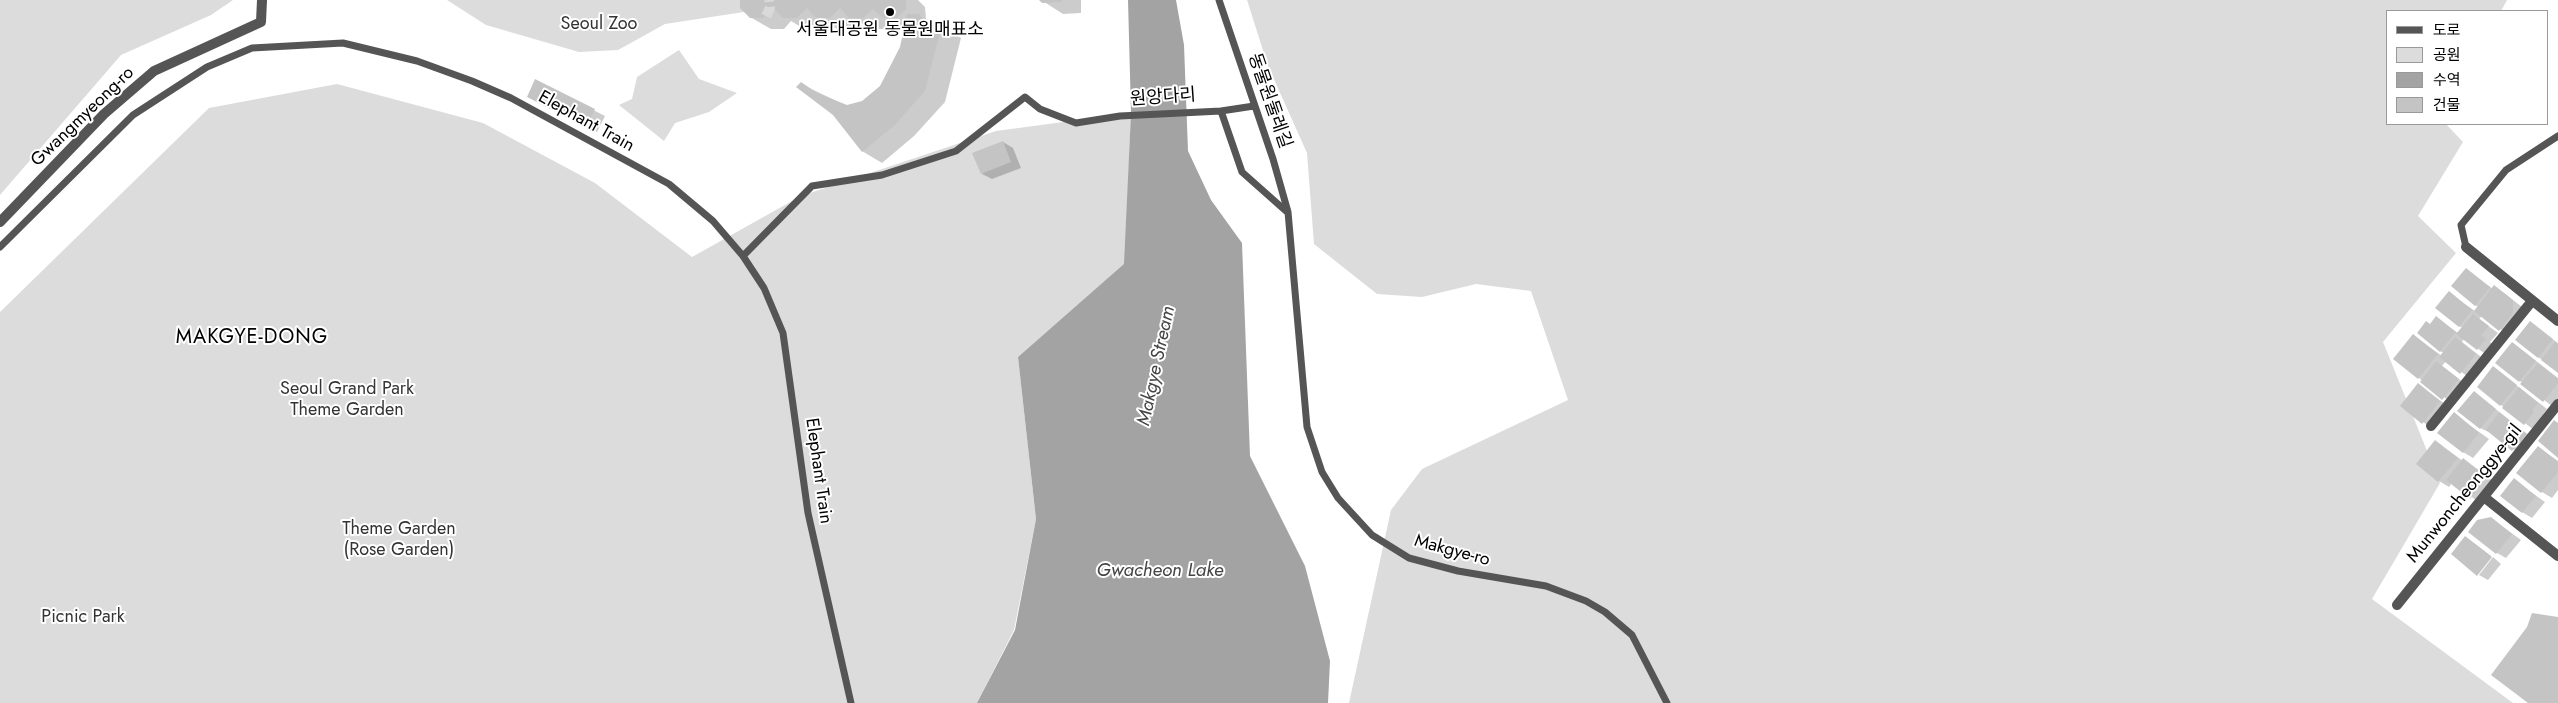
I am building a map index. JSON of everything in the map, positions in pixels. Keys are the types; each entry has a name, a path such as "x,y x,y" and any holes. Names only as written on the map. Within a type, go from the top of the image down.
{"street":[{"name":"Gwangmyeong-ro","path":"0,222 104,114 154,71 261,22 262,0"},
{"path":"2466,247 2532,301 2556,316"},
{"path":"2431,426 2532,301"},
{"name":"Munwoncheonggye-gil","path":"2397,605 2558,404"},
{"path":"2484,497 2557,554"}],"lane":[{"name":"동물원둘레길","path":"1219,0 1288,212"},
{"name":"Elephant Train","path":"0,247 133,114 207,67 252,48 343,43 417,61 511,98 669,184 713,221 743,256 764,288 783,333 808,513 851,703"},
{"name":"원앙다리","path":"743,256 812,186 882,174 956,151 1025,96 1040,109 1076,123 1120,116 1208,110 1221,111 1254,106"},
{"path":"1221,111 1242,172 1288,212"},
{"path":"2466,247 2461,225 2506,170 2558,136"},
{"name":"Makgye-ro","path":"1288,212 1307,427 1322,472 1338,498 1372,535 1408,558 1458,571 1546,586 1586,601 1605,612 1632,635 1666,697 1667,703"}],"green space":[{"path":"0,0 233,0 211,15 121,55 0,195"},
{"name":"Seoul Zoo","path":"447,0 842,0 770,8 665,24 618,50 579,52 486,25"},
{"path":"1247,0 2507,0 2502,10 2386,10 2386,125 2447,125 2463,142 2418,216 2456,253 2383,342 2440,483 2372,599 2513,703 1349,703 1391,510 1422,469 1568,400 1531,291 1476,284 1422,297 1377,294 1314,244 1307,153 1268,66"},
{"path":"679,50 699,79 737,93 709,112 675,123 664,141 619,105 632,99 637,77"},
{"name":"Seoul Grand Park Theme Garden","path":"337,84 483,123 595,183 692,257 801,196 996,131 1131,113 1125,264 1018,357 1036,519 1014,630 977,703 0,703 0,312 209,108"}],"water":[{"name":"Gwacheon Lake","path":"1128,0 1176,0 1184,45 1188,151 1211,200 1242,243 1250,456 1305,566 1330,661 1328,703 977,703 1015,630 1036,519 1018,357 1124,264 1131,113"}],"building":[{"name":"서울대공원 동물원매표소","path":"740,0 906,0 906,9 897,18 883,18 873,9 863,18 849,18 840,8 830,18 816,18 807,8 797,18 783,18 773,8 763,18 750,18 740,8"},
{"path":"1039,0 1062,0 1062,2 1042,3"},
{"path":"907,14 919,14 927,24 942,25 925,91 895,125 862,152 833,115 796,87 801,82 817,93 847,105 862,101 880,86 900,47"},
{"path":"535,79 595,109 586,127 527,97"},
{"path":"1003,141 1011,162 981,174 972,153"},
{"path":"2466,268 2490,287 2475,306 2451,286"},
{"path":"2494,285 2513,300 2513,313 2499,331 2474,311"},
{"path":"2449,291 2472,310 2459,327 2435,308"},
{"path":"2473,314 2489,326 2481,335 2486,339 2477,350 2456,334"},
{"path":"2436,316 2456,332 2440,352 2417,333 2426,321 2430,324"},
{"path":"2530,321 2553,339 2538,358 2515,340"},
{"path":"2413,334 2438,354 2418,379 2393,359"},
{"path":"2455,337 2476,354 2460,374 2439,357"},
{"path":"2512,342 2536,361 2519,382 2495,363"},
{"path":"2555,342 2558,344 2558,373 2541,360"},
{"path":"2436,361 2459,379 2442,400 2420,382"},
{"path":"2538,363 2558,379 2558,383 2543,402 2520,384"},
{"path":"2493,366 2517,385 2500,406 2477,387"},
{"path":"2418,383 2440,401 2422,424 2400,406"},
{"path":"2519,387 2538,403 2524,425 2502,408"},
{"path":"2474,391 2496,409 2480,429 2457,411"},
{"path":"2454,412 2479,433 2463,453 2437,433"},
{"path":"2499,412 2526,434 2512,451 2486,430"},
{"path":"2554,420 2558,423 2558,458 2538,441"},
{"path":"2435,440 2458,458 2438,482 2416,464"},
{"path":"2538,446 2558,462 2558,472 2541,493 2516,473"},
{"path":"2463,458 2487,477 2470,499 2446,480"},
{"path":"2514,478 2536,496 2522,513 2500,496"},
{"path":"2491,517 2512,534 2496,554 2468,532 2477,520"},
{"path":"2465,536 2492,557 2477,576 2451,554"},
{"path":"2532,613 2558,617 2558,703 2528,703 2491,675 2527,627"}],"tunnel":[{"path":"766,16 770,8 769,0"}],"place":[{"name":"서울대공원 동물원매표소","path":"890,12"}],"district":[{"name":"MAKGYE-DONG","path":"252,338"}],"water label":[{"name":"Makgye Stream","path":"1157,366"}],"park label":[{"name":"Theme Garden (Rose Garden)","path":"399,540"},
{"name":"Picnic Park","path":"83,618"}]}
